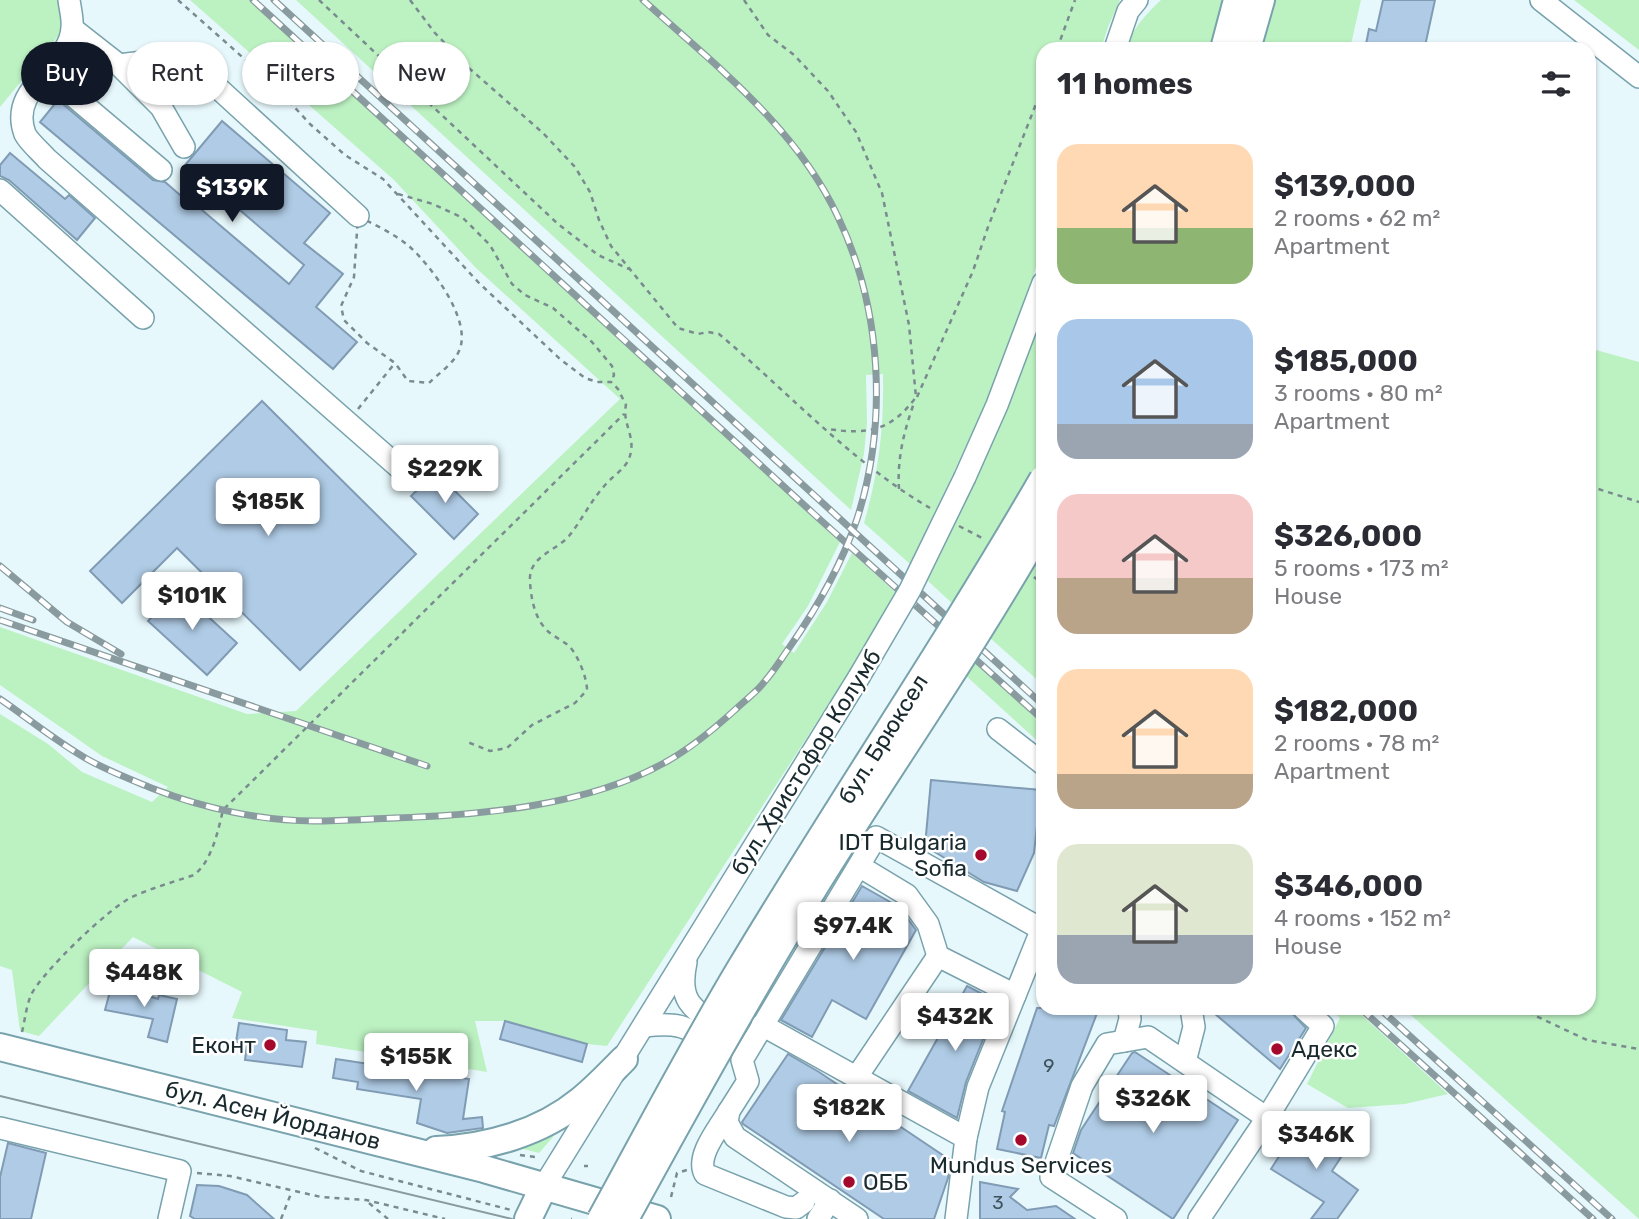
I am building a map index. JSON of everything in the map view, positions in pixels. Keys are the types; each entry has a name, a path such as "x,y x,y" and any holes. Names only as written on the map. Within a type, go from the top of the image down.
{"main road":[{"path":"1226,42 1237,0"},
{"path":"1250,42 1261,0"},
{"name":"бул. Брюксел","path":"601,1219 739,971 828,825 986,578 1036,491"},
{"name":"бул. Брюксел","path":"625,1219 764,970 1005,592 1036,536"},
{"name":"бул. Асен Йорданов","path":"11,1042 544,1186 664,1208"},
{"path":"412,1150 461,1149 524,1133 553,1119 582,1100 624,1059"},
{"name":"бул. Христофор Колумб","path":"528,1219 544,1186"}],"street":[{"path":"68,42 73,29 69,0"},
{"path":"1117,42 1128,11 1137,0"},
{"path":"1541,0 1594,42"},
{"path":"73,29 127,73"},
{"path":"1596,43 1639,77"},
{"path":"119,65 127,64"},
{"path":"228,97 358,216"},
{"path":"24,105 25,135 47,159 411,478"},
{"path":"84,105 161,170"},
{"path":"158,105 184,146"},
{"path":"0,190 143,318"},
{"name":"бул. Христофор Колумб","path":"544,1186 910,590 997,405 1036,302"},
{"path":"998,729 1036,759"},
{"path":"804,1202 791,1208 709,1177 701,1166 703,1157 748,1080 746,1052 876,837 1036,925"},
{"path":"859,866 907,895 928,924 938,956 1016,995"},
{"path":"957,1219 966,1138 978,1087 1036,946"},
{"path":"687,953 682,978 687,1000 746,1052"},
{"path":"856,1078 938,956"},
{"path":"1124,1041 1130,1015"},
{"path":"1185,1062 1194,1027 1192,1015"},
{"path":"1199,1219 1267,1118 1323,1026 1311,1015"},
{"path":"644,1026 671,1023 683,1026 746,1052"},
{"path":"762,1026 966,1138"},
{"path":"1116,1219 1051,1177 1082,1086 1107,1044 1148,1037 1267,1118"},
{"path":"729,1111 727,1122 736,1137 858,1219"},
{"path":"0,1128 180,1171 169,1219"},
{"path":"818,1219 830,1200"}],"path":[{"path":"178,0 275,86 310,124 345,155 383,179 479,283 560,359 585,378 597,382 611,382 626,405 624,414 632,444 627,463 595,497 568,536 534,563 530,574 536,612 542,625 552,636 569,646 585,678 587,690 575,703 532,725 507,748 490,751 465,741"},
{"path":"319,0 558,224 598,255 632,270"},
{"path":"410,0 435,33 470,69 543,133 575,167 590,192 611,246 678,328 698,334 708,331 719,334 860,460 900,490 932,509"},
{"path":"744,0 768,35 794,55 828,91 856,132 881,193 909,325 916,397 905,413 884,426 849,432 828,429"},
{"path":"1060,42 1075,0"},
{"path":"900,490 898,467 907,423 916,397 974,271 988,227 1036,104"},
{"path":"395,192 433,204 463,218 490,245 512,284 525,295 553,308 592,342 612,366 614,374 611,382"},
{"path":"358,216 389,232 410,247 436,278 457,312 463,333 459,352 429,383 408,381 396,363 368,343 344,320 341,306 354,277 358,216"},
{"path":"347,422 396,363"},
{"path":"11,1042 30,998 46,975 117,906 143,893 194,875 202,869 223,810 624,414"},
{"path":"1596,488 1639,502"},
{"path":"951,521 994,544"},
{"path":"1028,571 1036,578"},
{"path":"1534,1015 1587,1040 1639,1049"},
{"path":"664,1208 677,1173 701,1166"},
{"path":"180,1171 230,1176 321,1198 366,1200 445,1219"},
{"path":"380,1176 495,1207"},
{"path":"281,1219 292,1191"},
{"path":"482,1202 484,1197"},
{"path":"366,1200 388,1219"}],"green space":[{"path":"0,0 59,0 64,23 60,34 53,42 21,42 21,81 0,107"},
{"path":"190,0 249,0 295,42 242,42 242,46"},
{"path":"296,0 1120,0 1103,42 1036,42 1036,268 1017,326 987,402 910,564 864,523 880,449 883,374 866,375 867,423 864,454 851,510 410,105 470,105 470,42 373,42 373,71 359,58 359,42 342,42"},
{"path":"1161,0 1228,0 1217,42 1129,42 1140,22"},
{"path":"1273,0 1361,0 1352,42 1262,42"},
{"path":"1574,0 1639,0 1639,50"},
{"path":"359,101 840,542 808,606 782,644 794,653 827,602 852,553 895,592 850,671 607,1046 587,1044 506,1021 475,1021 487,1072 316,1044 317,1031 232,1018 242,992 133,937 39,1036 20,1031 12,970 0,966 0,714 48,744 82,772 152,802 168,787 102,756 0,685 0,627 247,714 296,711 620,399 476,268 394,180 309,105 359,105"},
{"path":"1036,329 1036,470 955,606 928,581 1007,407"},
{"path":"1596,350 1639,362 1639,1219 1411,1015 1596,1015"},
{"path":"1036,557 1036,679 990,638"},
{"path":"974,661 1036,719 1036,740 965,675"},
{"path":"1337,1015 1362,1015 1448,1094 1405,1104 1348,1108 1307,1084 1340,1018"},
{"path":"557,1129 539,1153 508,1145"}],"building":[{"path":"1383,0 1435,0 1426,42 1366,42 1369,29 1376,31"},
{"path":"54,105 64,105 153,180 165,182 180,195 182,193 289,284 304,265 186,164 222,121 330,213 304,243 343,274 316,307 357,342 333,369 40,122"},
{"path":"10,153 65,199 69,195 95,218 77,240 9,180 0,176 0,165"},
{"path":"262,401 416,554 300,670 177,548 122,603 90,571"},
{"path":"436,472 478,514 454,539 411,496"},
{"path":"178,589 237,643 207,675 148,621"},
{"path":"931,780 1036,790 1034,853 1017,891 984,882 925,846"},
{"path":"862,886 899,907 916,930 866,1019 832,1000 812,1037 781,1020"},
{"path":"112,984 158,999 159,995 177,999 167,1042 148,1037 153,1019 105,1010"},
{"path":"967,986 998,1002 966,1082 957,1118 908,1091"},
{"path":"1036,1011 1036,1015 1096,1015 1054,1126 1049,1125 1041,1158 997,1149 1005,1112 1002,1111"},
{"name":"Адекс","path":"1216,1015 1294,1015 1306,1028 1280,1069"},
{"path":"505,1021 587,1044 582,1062 500,1039"},
{"path":"239,1023 287,1030 286,1040 306,1042 302,1067 245,1060 247,1044 236,1042"},
{"path":"1135,1052 1238,1120 1173,1219 1073,1153 1081,1130"},
{"path":"788,1054 950,1160 948,1178 934,1219 884,1219 743,1124"},
{"path":"336,1059 469,1079 463,1119 482,1117 483,1128 447,1133 417,1123 421,1099 357,1089 358,1082 333,1078"},
{"path":"1300,1123 1345,1151 1332,1171 1358,1190 1337,1219 1311,1219 1324,1202 1271,1169"},
{"path":"8,1143 46,1153 31,1219 0,1219 0,1177"},
{"path":"980,1182 1018,1189 1010,1197 1027,1210 1056,1206 1075,1219 980,1219"},
{"path":"197,1185 219,1186 247,1195 274,1219 195,1219 190,1216"}],"tram line":[{"path":"0,1096 512,1219"}],"railway":[{"path":"253,0 1036,714"},
{"path":"274,0 1036,699"},
{"path":"0,699 87,759 154,789 232,812 274,819 324,821 498,811 568,799 602,789 634,778 683,751 719,724 762,685 819,602 844,553 857,519 873,444 876,366 872,327 853,252 821,185 800,154 752,99 643,0"},
{"path":"0,566 67,622 121,654"},
{"path":"0,608 33,620"},
{"path":"0,620 427,766"},
{"path":"1368,1015 1593,1219"},
{"path":"1387,1015 1612,1219"}],"place":[{"name":"IDT Bulgaria Sofia","path":"981,855"},
{"name":"Еконт","path":"270,1045"},
{"name":"Адекс","path":"1277,1049"},
{"name":"Mundus Services","path":"1021,1140"},
{"name":"ОББ","path":"849,1182"}]}
